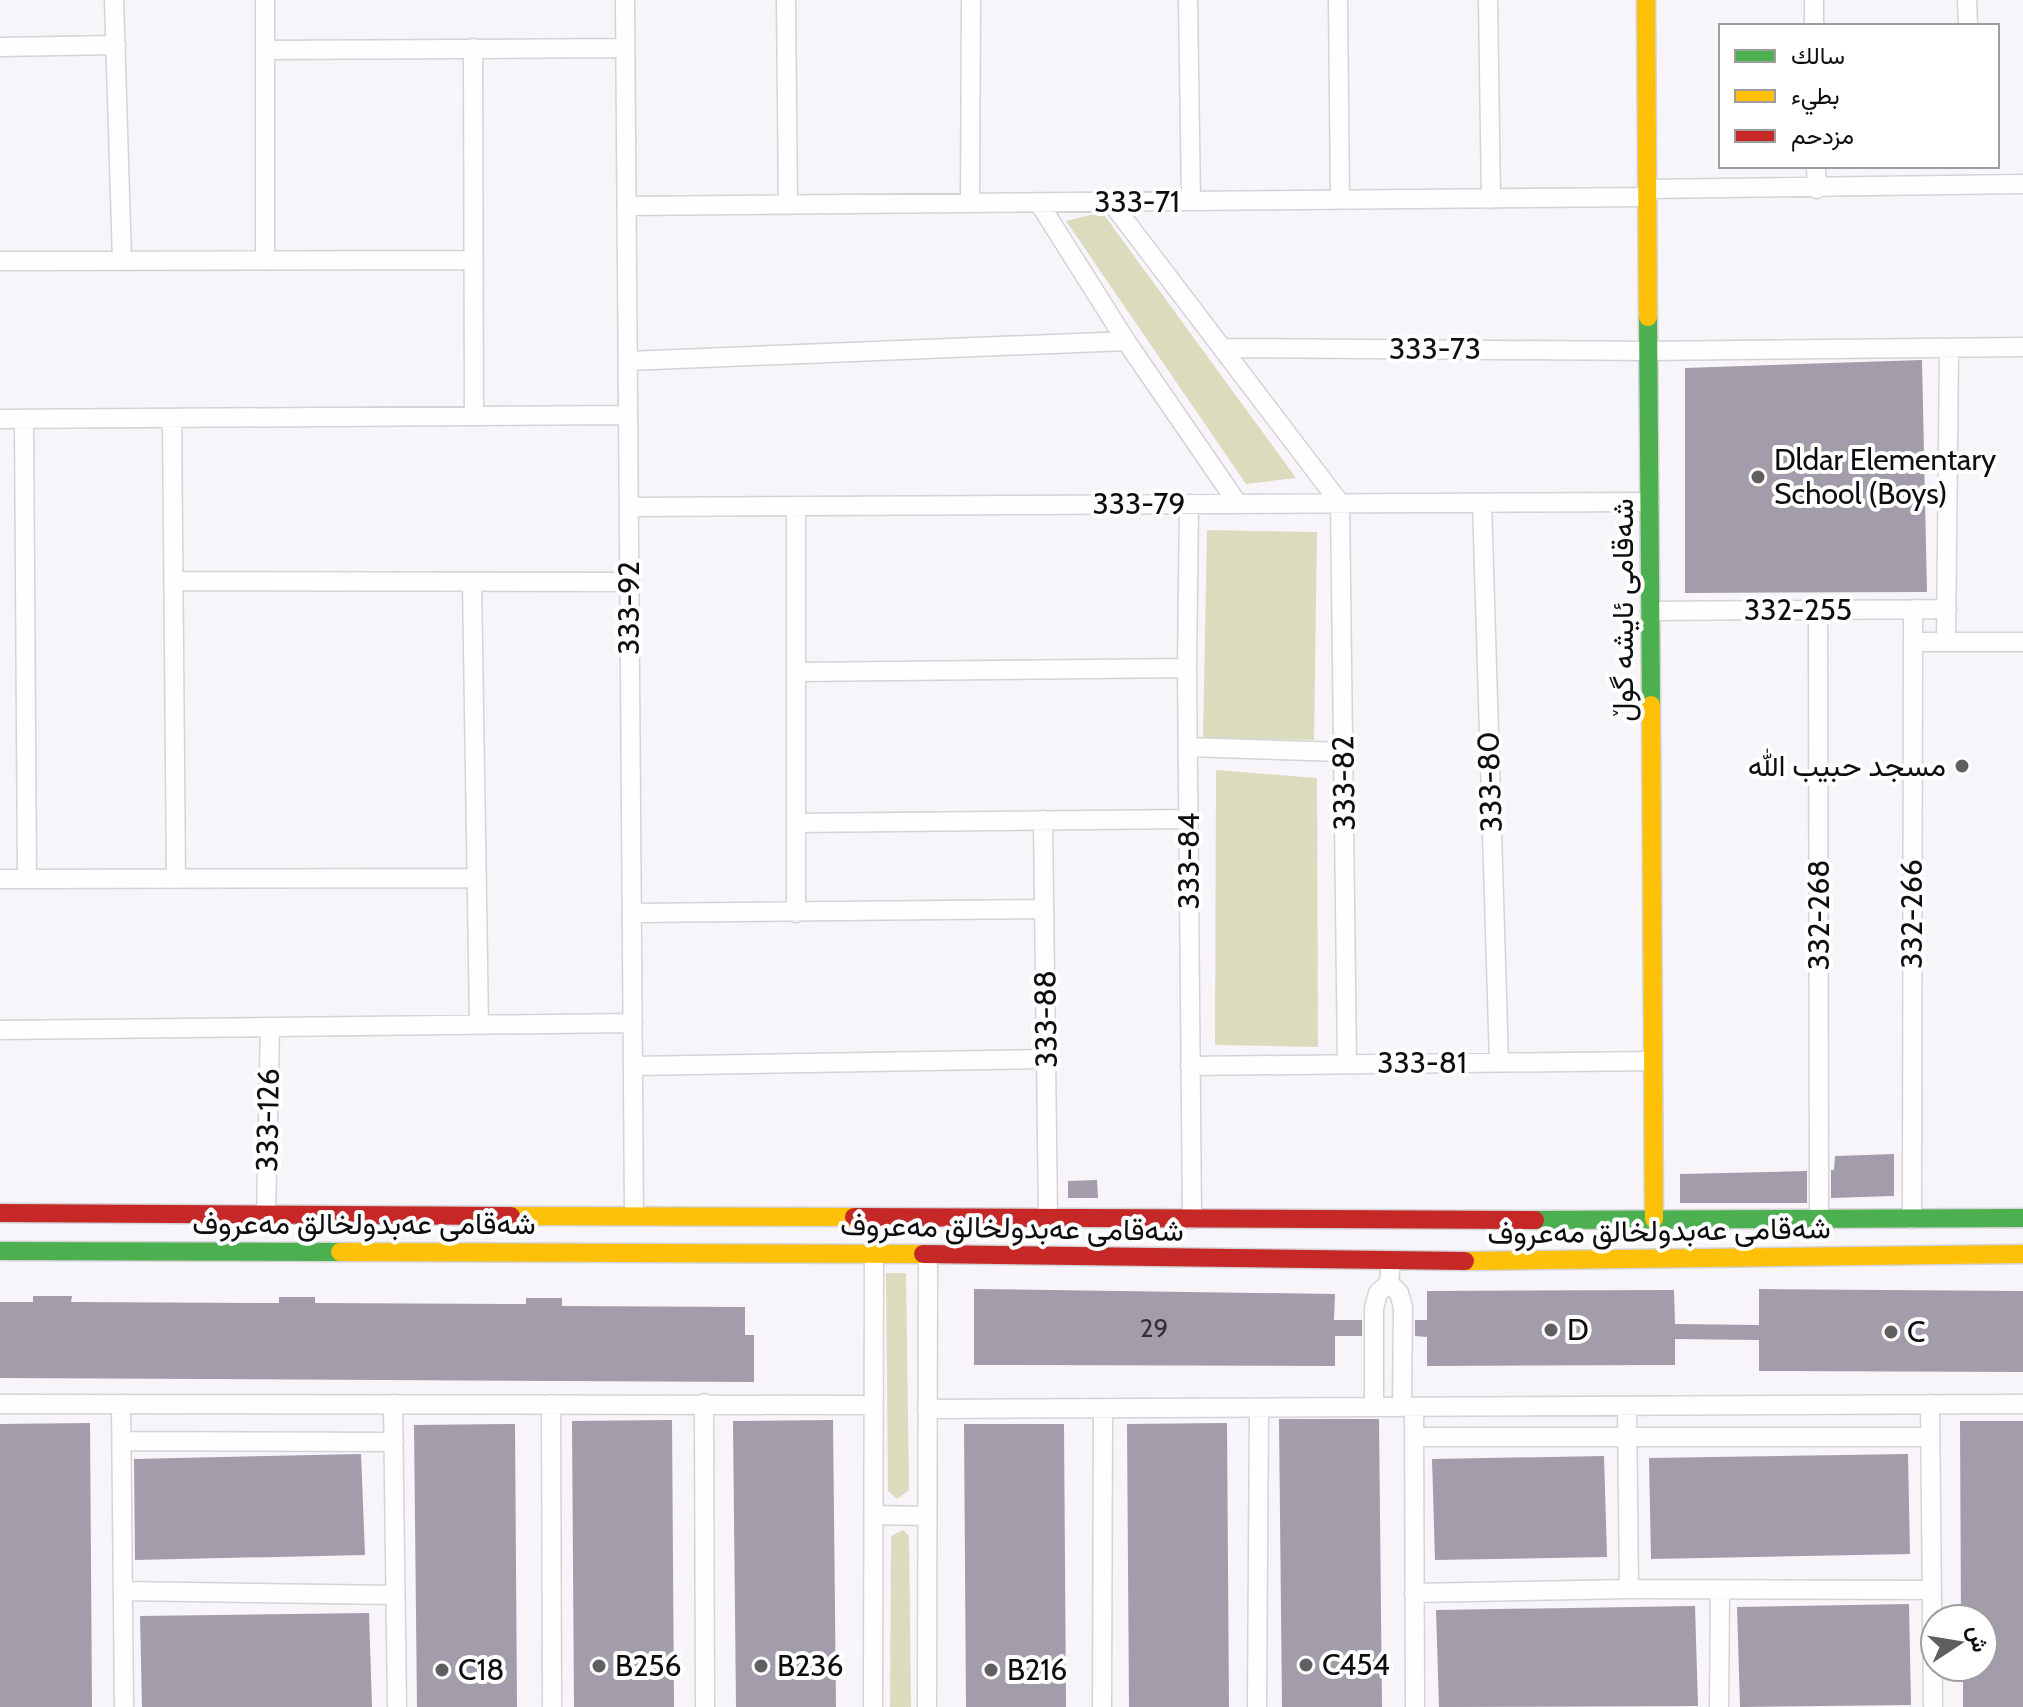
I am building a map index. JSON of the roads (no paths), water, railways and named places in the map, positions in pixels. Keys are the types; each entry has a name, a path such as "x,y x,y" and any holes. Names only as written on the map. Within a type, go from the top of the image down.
{"main road":[{"name":"شەقامی ئایشە گوڵ","path":"1646,0 1654,1219"},
{"name":"شەقامی عەبدولخالق مەعروف","path":"0,1213 1192,1219 1392,1241 1654,1219 2023,1218"},
{"path":"398,1214 398,1252"},
{"name":"شەقامی عەبدولخالق مەعروف","path":"0,1251 928,1254 1392,1241 2023,1254"}],"street":[{"path":"114,0 122,260"},
{"path":"265,0 265,260"},
{"name":"333-92","path":"625,0 634,1216"},
{"path":"786,0 788,205"},
{"path":"970,203 971,0"},
{"path":"1188,0 1191,201"},
{"path":"1338,0 1340,200"},
{"path":"1488,0 1491,199"},
{"path":"1814,0 1814,24"},
{"path":"1967,0 1968,24"},
{"path":"0,47 116,45"},
{"path":"473,48 474,416"},
{"path":"265,50 625,48"},
{"path":"1816,168 1817,189"},
{"name":"333-71","path":"627,206 1491,199 1817,189 1969,176 2023,184"},
{"path":"1111,202 1340,503"},
{"path":"1039,203 1126,341 1238,504"},
{"path":"0,261 474,260"},
{"path":"628,361 1126,341"},
{"name":"333-73","path":"1222,348 1649,351 2023,347"},
{"path":"1946,642 1949,348"},
{"path":"0,419 628,415"},
{"path":"172,418 176,879"},
{"path":"24,419 27,879"},
{"name":"333-79","path":"629,507 1650,502"},
{"name":"333-82","path":"1340,503 1347,1063"},
{"name":"333-80","path":"1482,503 1499,1062"},
{"name":"333-84","path":"1189,504 1187,668 1192,1219"},
{"path":"796,506 796,913"},
{"path":"174,581 629,582"},
{"path":"472,582 479,1025"},
{"name":"332-266","path":"1912,1219 1913,609"},
{"name":"332-255","path":"1650,611 1947,609"},
{"name":"332-268","path":"1818,610 1819,1219"},
{"path":"1913,642 2023,642"},
{"path":"796,672 1187,668"},
{"path":"1188,747 1343,752"},
{"path":"796,823 1189,819"},
{"name":"333-88","path":"1043,820 1048,1218"},
{"path":"0,879 477,878"},
{"path":"632,913 1044,909"},
{"path":"0,1030 633,1023"},
{"name":"333-126","path":"266,1214 270,1027"},
{"path":"633,1066 1046,1059"},
{"name":"333-81","path":"1190,1066 1653,1061"},
{"path":"1374,1407 1374,1308 1378,1293 1389,1283 1392,1241"},
{"path":"873,1707 874,1254"},
{"path":"927,1707 928,1254"},
{"path":"1389,1283 1399,1293 1403,1307 1408,1407 1414,1437 1415,1707"},
{"path":"704,1403 705,1707"},
{"path":"0,1404 873,1405"},
{"path":"121,1404 124,1707"},
{"path":"393,1404 397,1707"},
{"path":"551,1404 552,1707"},
{"path":"1930,1404 1933,1707"},
{"path":"927,1409 2023,1404"},
{"path":"1627,1406 1629,1589"},
{"path":"1257,1707 1259,1408"},
{"path":"1102,1707 1103,1409"},
{"path":"1414,1437 1930,1437"},
{"path":"122,1441 394,1442"},
{"path":"873,1515 927,1516"},
{"path":"1414,1593 1629,1589 1931,1590"},
{"path":"1719,1707 1720,1589"},
{"path":"123,1591 395,1595"}],"place":[{"name":"Dldar Elementary School (Boys)","path":"1758,477"},
{"name":"مسجد حبيب الله","path":"1962,766"},
{"name":"D","path":"1551,1330"},
{"name":"C","path":"1891,1332"},
{"name":"C454","path":"1306,1665"},
{"name":"B256","path":"599,1666"},
{"name":"B236","path":"761,1666"},
{"name":"C18","path":"442,1670"},
{"name":"B216","path":"991,1670"}]}
